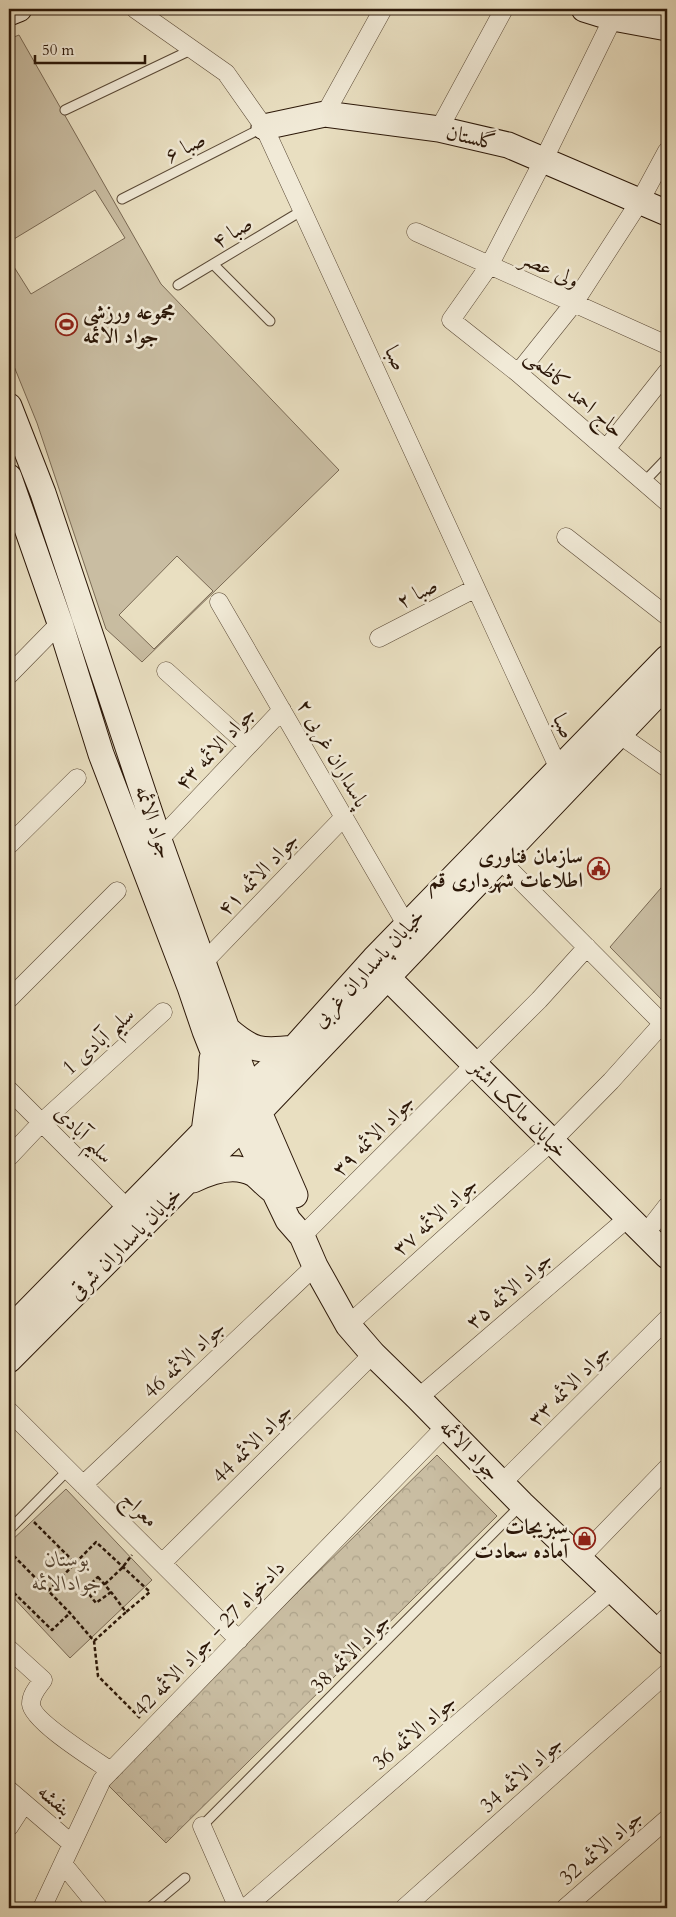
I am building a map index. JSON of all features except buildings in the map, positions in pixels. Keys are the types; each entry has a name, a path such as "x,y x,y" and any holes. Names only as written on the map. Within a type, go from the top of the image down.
{"street":[{"path":"9,14 19,9"},
{"name":"صبا","path":"135,9 226,73 264,127 559,769"},
{"path":"325,114 383,9"},
{"path":"440,129 504,9"},
{"path":"584,9 614,18 667,28"},
{"path":"489,266 614,18"},
{"name":"گلستان","path":"264,127 325,114 440,129 508,145 667,213"},
{"path":"518,372 574,303 640,201 667,151"},
{"name":"ولی عصر","path":"416,232 667,345"},
{"name":"حاج احمد کاظمی","path":"489,266 452,320 518,372 667,502"},
{"path":"606,449 667,372"},
{"name":"جواد الائمه","path":"9,406 43,494 159,840 227,1029 241,1096"},
{"name":"جواد الائمه","path":"9,477 15,513 60,623 101,754 212,1049 241,1096 276,1193 288,1220 302,1236 348,1325 373,1354 522,1504 613,1589 663,1630"},
{"path":"566,537 667,616"},
{"name":"صبا ۲","path":"379,638 476,588"},
{"name":"پاسداران غربی ۲","path":"219,602 407,926"},
{"path":"9,675 60,623"},
{"name":"خیابان پاسداران غربی","path":"251,1120 381,968 407,926 667,658"},
{"path":"166,671 248,745"},
{"name":"خیابان پاسداران غربی","path":"241,1096 499,859 667,684"},
{"name":"جواد الائمه ۴۳","path":"159,840 282,710"},
{"path":"620,734 667,768"},
{"path":"9,845 77,778"},
{"name":"جواد الائمه ۴۱","path":"204,962 344,817"},
{"path":"499,859 665,1025"},
{"path":"9,999 117,891"},
{"name":"جواد الائمه ۳۹","path":"302,1236 476,1065 587,947"},
{"name":"خیابان مالک اشتر","path":"381,968 667,1256"},
{"name":"سلیم آبادی 1","path":"9,1157 41,1123 163,1012"},
{"name":"جواد الائمه ۳۷","path":"348,1325 552,1141 665,1025"},
{"path":"227,1029 242,1043 254,1048 270,1051 294,1048"},
{"path":"204,1132 212,1080 212,1049"},
{"name":"سلیم آبادی","path":"9,1090 129,1210"},
{"name":"خیابان پاسداران شرقی","path":"9,1330 241,1096"},
{"name":"جواد الائمه","path":"251,1120 303,1215 302,1236"},
{"name":"خیابان پاسداران شرقی","path":"9,1360 180,1188 251,1120"},
{"path":"180,1188 199,1177 225,1168 241,1169 253,1174 276,1193"},
{"name":"جواد الائمه ۳۵","path":"418,1398 637,1225 667,1206"},
{"name":"جواد الائمه 46","path":"83,1485 316,1266"},
{"name":"جواد الائمه ۳۳","path":"502,1483 667,1319"},
{"name":"جواد الائمه 44","path":"162,1563 373,1354"},
{"name":"معراج","path":"9,1410 239,1640"},
{"name":"دادخواه 27 - جواد الائمه 42","path":"42,1908 102,1780 446,1426"},
{"path":"580,1558 667,1468"},
{"name":"جواد الائمه 36","path":"245,1908 613,1589"},
{"path":"9,1649 43,1680 34,1693 31,1704 34,1713 45,1724 111,1771"},
{"name":"جواد الائمه 34","path":"404,1908 667,1673"},
{"name":"بنفشه","path":"9,1790 72,1844"},
{"path":"9,1827 24,1804"},
{"path":"202,1826 238,1908"},
{"name":"جواد الائمه 32","path":"565,1908 664,1828"},
{"path":"63,1864 99,1908"}],"lane":[{"path":"65,110 193,49"},
{"name":"صبا ۶","path":"122,199 264,127"},
{"name":"صبا ۴","path":"178,285 303,210"},
{"path":"213,264 270,320"},
{"path":"644,482 667,458"},
{"path":"9,1530 68,1470"},
{"name":"جواد الائمه 38","path":"202,1826 522,1504"},
{"path":"149,1908 184,1878"}],"path":[{"path":"26,1513 75,1563"},
{"path":"48,1591 96,1542 150,1592 94,1641"},
{"path":"104,1584 122,1568 142,1543"},
{"path":"9,1551 70,1613 94,1641 98,1676 151,1730"},
{"path":"111,1592 96,1603 85,1589 98,1577 111,1592 126,1612"},
{"path":"9,1588 52,1630 70,1613"}],"green space":[{"path":"19,35 161,284 339,470 142,662 106,629 37,423 9,354 9,259 31,294 125,238 95,190 9,242 9,39","holes":["177,556 213,591 154,649 119,615"]},
{"path":"667,881 667,1005 610,947"},
{"path":"437,1455 497,1516 166,1843 105,1782"},
{"name":"بوستان جوادالائمه","path":"66,1489 152,1580 70,1658 9,1593 9,1543"}],"place":[{"name":"مجموعه ورزشی جواد الائمه","path":"67,324"},
{"name":"سازمان فناوری اطلاعات شهرداری قم","path":"599,868"},
{"name":"سبزیجات آماده سعادت","path":"584,1539"}]}
